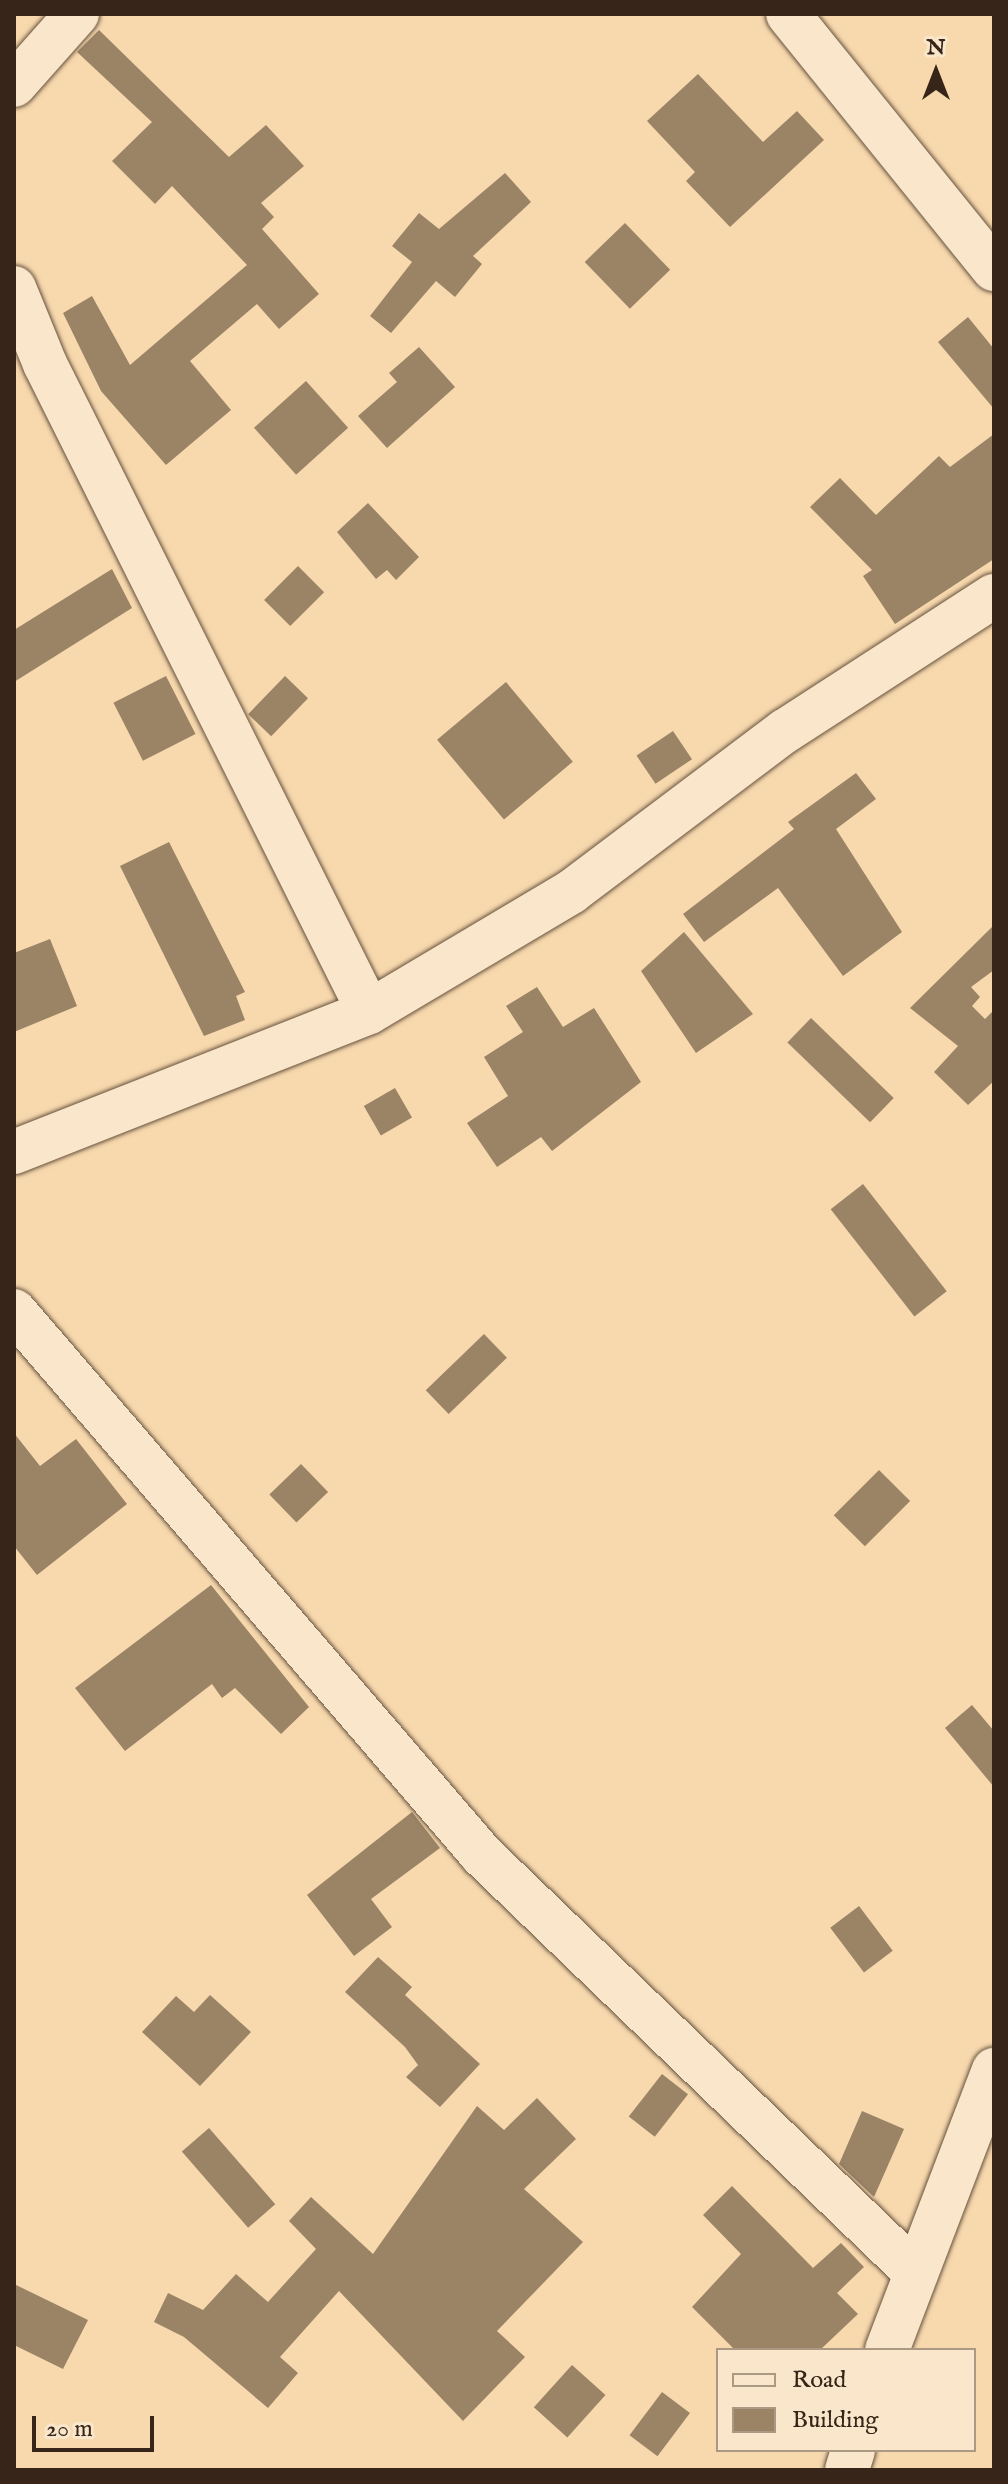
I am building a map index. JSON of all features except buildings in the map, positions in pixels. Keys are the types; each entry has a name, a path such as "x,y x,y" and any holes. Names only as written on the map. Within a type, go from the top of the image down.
{"street":[{"path":"14,85 77,14"},
{"path":"788,14 994,269"},
{"path":"14,288 45,364 369,1012"},
{"path":"14,1152 369,1012 571,892 785,731 994,596"},
{"path":"14,1311 482,1855 913,2270"},
{"path":"888,2348 913,2270 994,2070"}]}
